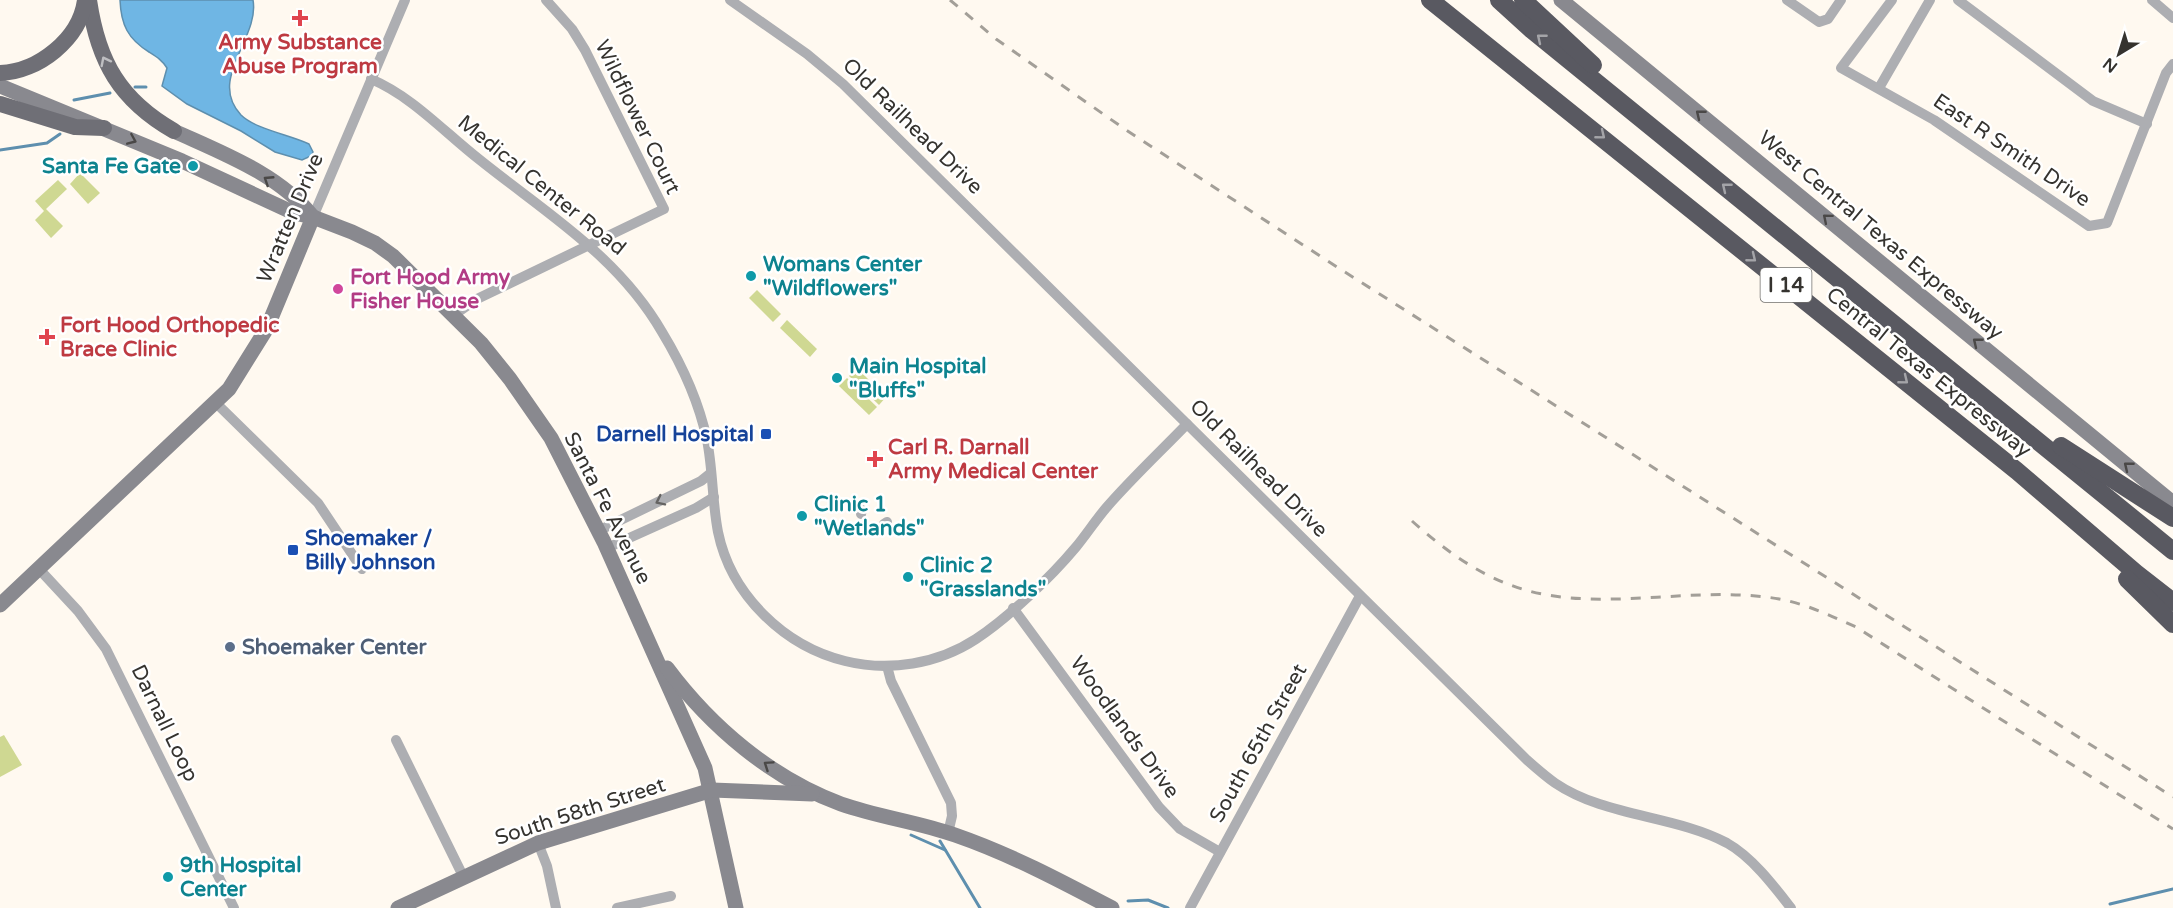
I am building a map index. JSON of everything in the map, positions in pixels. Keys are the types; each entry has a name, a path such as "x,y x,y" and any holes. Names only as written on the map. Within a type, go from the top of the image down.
{"highway":[{"path":"1422,0 1495,54"},
{"name":"Central Texas Expressway","path":"1430,0 2017,471 2173,602"},
{"name":"Central Texas Expressway","path":"1499,0 1684,154 2173,551"},
{"path":"1523,0 1648,112 1684,154"},
{"path":"1918,343 1965,369 2064,448 2173,518"},
{"path":"2017,471 2050,508 2173,624"}],"main road":[{"path":"0,74 13,73 35,65 56,50 80,16 87,0"},
{"path":"87,0 100,52 113,77 135,104 174,131"},
{"path":"0,104 75,127 104,128"}],"street":[{"name":"Wratten Drive","path":"0,605 216,403 255,350 405,0"},
{"name":"Wildflower Court","path":"454,315 477,300 664,209 585,50 546,0"},
{"name":"Old Railhead Drive","path":"730,0 807,54 843,84 1527,760 1556,784 1591,800 1707,835 1729,844 1756,868 1791,908"},
{"name":"West Central Texas Expressway","path":"1561,0 2173,503"},
{"path":"1787,0 1819,22 1828,20 1841,0"},
{"name":"East R Smith Drive","path":"1892,0 1840,68 1934,120 2089,226 2107,223 2166,73 2173,64"},
{"path":"1879,88 1930,0"},
{"path":"1958,0 2093,101 2147,124"},
{"path":"2152,0 2173,18"},
{"name":"Medical Center Road","path":"371,79 405,97 482,162 590,244 642,301 679,362 704,429 718,530 728,563 740,586 767,618 793,639 815,651 851,663 887,666 928,660 963,646 1013,608 1065,560 1113,500 1187,424"},
{"name":"Santa Fe Avenue","path":"0,86 165,154 294,213 313,216 359,234 384,248 454,315 495,360 538,418 558,450 607,548 698,749 712,790 736,908"},
{"path":"174,131 236,159 298,198 313,216"},
{"path":"216,403 318,503 362,569"},
{"path":"598,531 701,481 711,473"},
{"path":"607,548 696,508 714,496"},
{"name":"Darnall Loop","path":"39,569 78,611 106,649 234,908"},
{"name":"South 65th Street","path":"1190,908 1360,596"},
{"name":"Woodlands Drive","path":"1013,608 1159,807 1180,829 1220,852"},
{"path":"653,650 686,693 721,729 765,763 818,795 859,810 948,833 1017,858 1112,908"},
{"path":"887,666 891,681 951,803 952,816 948,833"},
{"path":"396,740 463,876"},
{"name":"South 58th Street","path":"398,908 538,843 712,790 818,795"},
{"path":"538,843 547,866 556,908"},
{"path":"617,908 671,896"}],"green space":[{"path":"80,173 100,193 88,204 70,184"},
{"path":"58,180 67,189 46,209 63,226 51,238 35,220 44,211 35,201"},
{"path":"757,290 781,314 773,322 749,298"},
{"path":"787,320 817,349 810,357 780,328"},
{"path":"857,368 886,397 879,405 849,376"},
{"path":"847,378 877,407 869,415 839,386"},
{"path":"4,735 22,765 0,777 0,737"}],"water":[{"path":"120,0 253,0 253,14 249,29 232,73 230,87 232,101 247,120 309,144 313,152 311,156 302,160 275,152 241,131 187,104 162,86 167,68 131,36 124,24"}],"waterway":[{"path":"135,87 146,87"},
{"path":"74,100 110,93"},
{"path":"0,150 47,143 60,134"},
{"path":"911,835 945,850"},
{"path":"940,841 980,908"},
{"path":"2110,904 2173,889"},
{"path":"1128,901 1148,900 1168,908"}],"railway":[{"path":"950,0 996,39 1126,130 1337,267 2173,797"},
{"path":"1412,521 1456,556 1488,575 1542,594 1597,599 1737,595 1765,597 1801,604 1856,627 2173,829"}],"place":[{"name":"Army Substance Abuse Program","path":"300,18"},
{"name":"Santa Fe Gate","path":"193,166"},
{"name":"Womans Center \"Wildflowers\"","path":"751,276"},
{"name":"Fort Hood Army Fisher House","path":"338,289"},
{"name":"Fort Hood Orthopedic Brace Clinic","path":"47,337"},
{"name":"Main Hospital \"Bluffs\"","path":"837,378"},
{"name":"Darnell Hospital","path":"766,434"},
{"name":"Carl R. Darnall Army Medical Center","path":"875,459"},
{"name":"Clinic 1 \"Wetlands\"","path":"802,516"},
{"name":"Shoemaker / Billy Johnson","path":"293,550"},
{"name":"Clinic 2 \"Grasslands\"","path":"908,577"},
{"name":"Shoemaker Center","path":"230,647"},
{"name":"9th Hospital Center","path":"168,877"}]}
